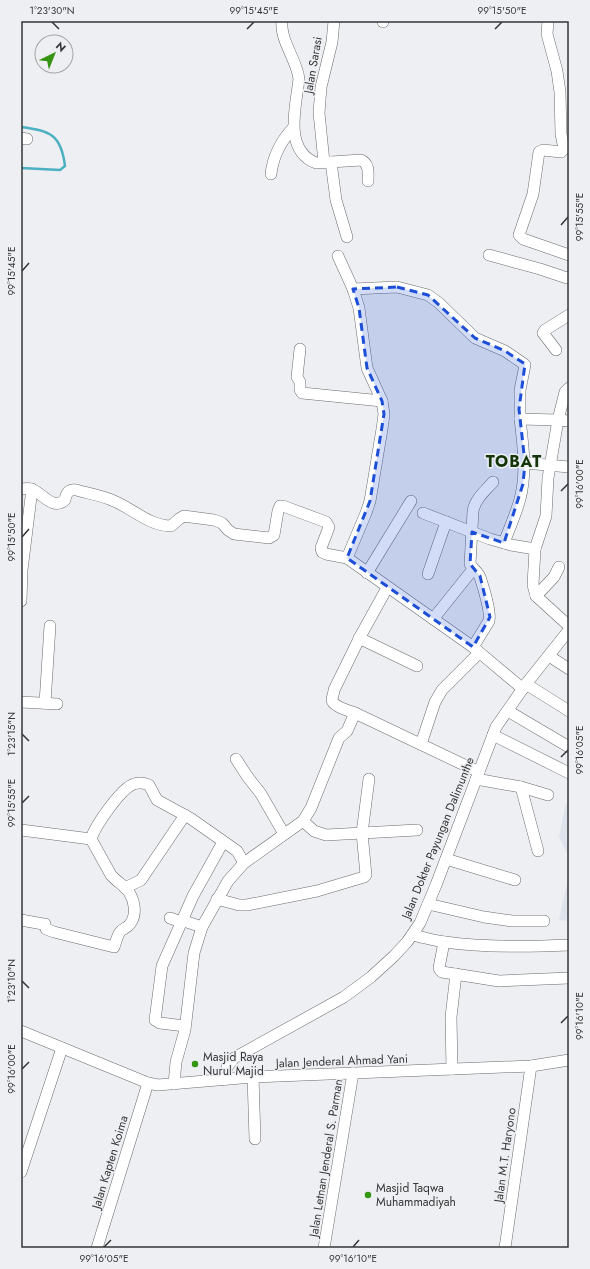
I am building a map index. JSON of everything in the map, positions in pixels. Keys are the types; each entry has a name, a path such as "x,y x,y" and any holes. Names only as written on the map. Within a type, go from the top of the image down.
{"street":[{"path":"282,21 286,44 299,79 293,128 295,139 300,150 316,163 361,160 368,166 368,181"},
{"name":"Jalan Sarasi","path":"334,21 332,42 321,88 319,113 327,162 347,237"},
{"path":"548,21 547,34 557,71 560,92 561,134 564,149 561,152 543,150 538,154 533,194 519,235 523,238 569,255"},
{"path":"271,174 272,163 278,149 293,128"},
{"path":"489,255 567,278 569,277"},
{"path":"338,256 353,288 359,308 367,368 382,402 384,414 370,501 347,558"},
{"path":"353,288 397,287 428,295 475,338 502,349 525,365 520,390 520,418 524,463 523,484 520,499 504,543"},
{"path":"556,350 543,333 545,330 569,315"},
{"path":"300,349 297,377 300,382 300,390 302,393 382,402"},
{"path":"569,388 566,392 563,421 550,466 546,516 535,549 533,585 536,596 569,626"},
{"path":"520,418 563,421"},
{"path":"524,463 550,466 569,466"},
{"path":"422,744 436,702 442,690 476,650 489,621 490,617 486,597 480,576 470,564 474,506 493,482"},
{"path":"21,602 26,489 53,503 62,503 65,500 68,491 72,489 110,499 149,520 164,526 171,526 184,516 214,520 222,523 234,534 269,538 274,535 278,512 280,506 283,506 326,522 329,527 321,548 322,552 347,558 476,650 524,687 569,711"},
{"path":"367,573 411,501"},
{"path":"423,513 504,543 535,549"},
{"path":"428,574 446,522"},
{"path":"536,596 554,577 559,566"},
{"path":"433,619 470,573"},
{"path":"387,588 359,638 334,690 332,702 335,705 422,744 478,775 548,795"},
{"path":"21,702 51,703 50,626"},
{"name":"Jalan Dokter Payungan Dalimunthe","path":"224,1080 227,1067 234,1058 344,997 394,956 412,935 428,904 499,722 524,687 567,635"},
{"path":"359,638 417,666"},
{"path":"549,656 569,669"},
{"path":"508,711 569,748"},
{"path":"174,1084 176,1062 185,1026 194,953 202,927 228,881 244,863 302,821 310,808 339,738 347,731 355,713"},
{"path":"493,735 569,772"},
{"path":"236,759 261,794 284,834"},
{"path":"217,899 239,905 247,905 317,891 361,879 366,875 362,833 369,779"},
{"path":"91,839 107,811 122,792 134,784 139,783 149,785 157,800 185,815 237,851 244,863"},
{"path":"521,787 538,851"},
{"path":"125,888 141,880 185,815"},
{"path":"302,821 314,831 326,835 417,830"},
{"path":"21,830 91,839"},
{"path":"21,920 44,924 46,929 54,932 114,946 119,933 130,924 135,910 132,899 125,888 111,875 91,839"},
{"path":"185,1026 158,1023 155,1020 162,966 193,896 223,842"},
{"path":"446,859 515,880"},
{"path":"428,904 484,917 505,920 544,922"},
{"path":"170,918 202,927"},
{"path":"412,935 444,942 476,945 569,945"},
{"path":"444,942 439,969 442,972 485,980 510,982 569,978"},
{"path":"452,1069 451,1017 456,974"},
{"name":"Jalan Jenderal Ahmad Yani","path":"21,1031 148,1083 158,1085 253,1077 531,1066 569,1060"},
{"path":"21,1172 62,1048"},
{"name":"Jalan M.T. Haryono","path":"506,1248 531,1066"},
{"name":"Jalan Letnan Jenderal S. Parman","path":"324,1248 352,1073"},
{"path":"253,1077 255,1140"},
{"name":"Jalan Kapten Koima","path":"97,1248 148,1083"}],"highlighted area":[{"path":"397,287 428,295 475,338 505,351 525,364 519,409 525,463 523,484 504,543 472,532 470,564 480,576 490,617 473,647 347,558 370,501 384,414 382,401 367,368 359,308 353,289"}],"shaded area":[{"path":"566,803 569,804 569,857 559,837"},
{"path":"569,875 569,921 559,920"}],"waterway":[{"path":"21,127 40,130 52,136 61,147 65,166 60,170 21,168"}],"place":[{"name":"Masjid Raya Nurul Majid","path":"195,1064"},
{"name":"Masjid Taqwa Muhammadiyah","path":"368,1195"}],"district":[{"name":"TOBAT","path":"514,461"}]}
